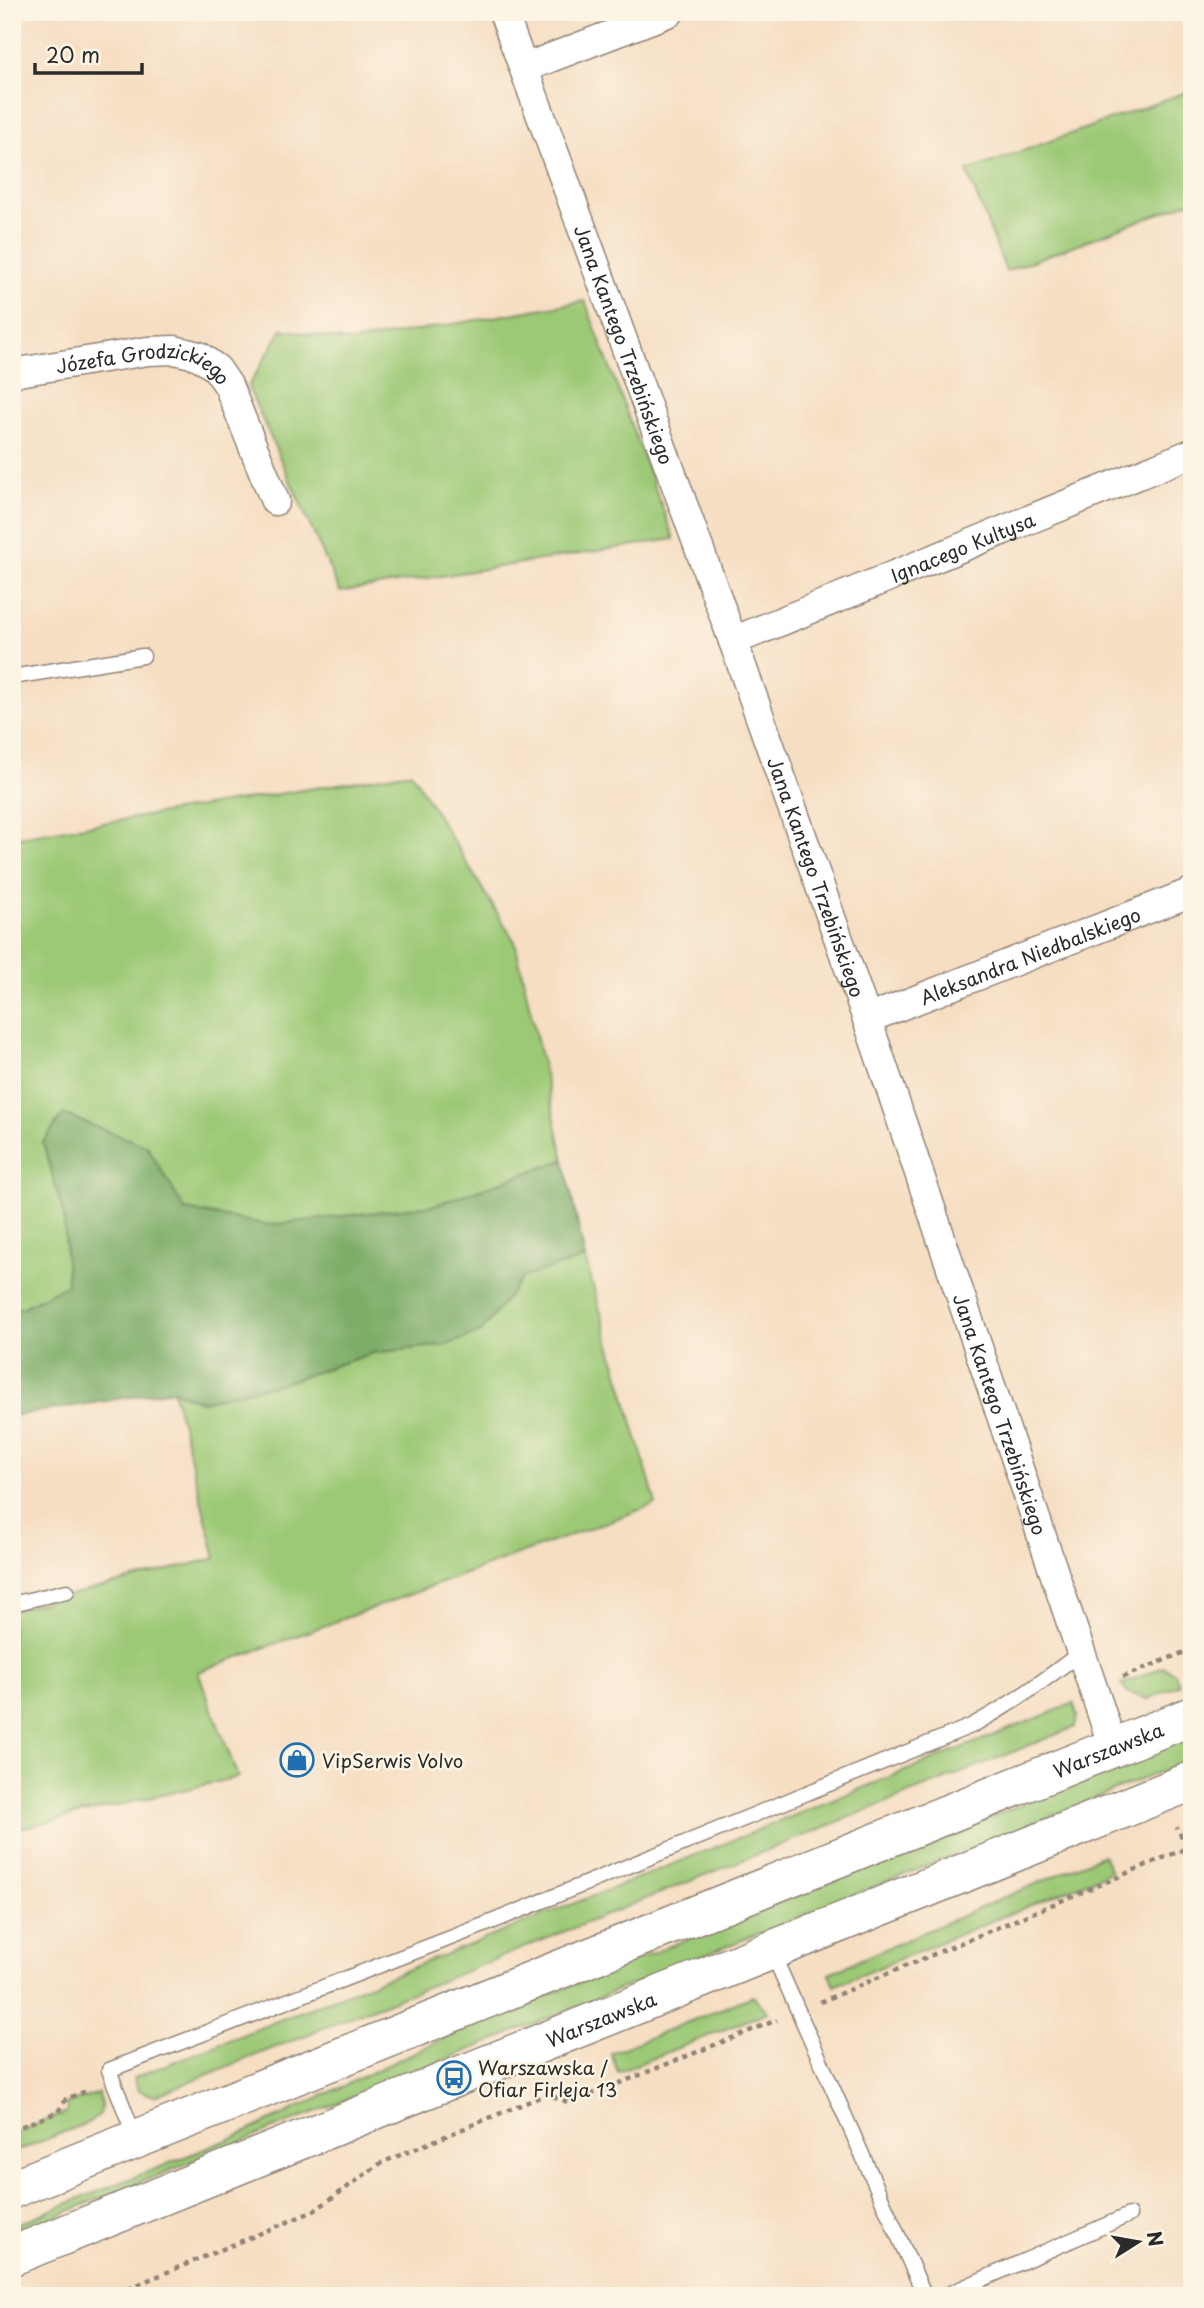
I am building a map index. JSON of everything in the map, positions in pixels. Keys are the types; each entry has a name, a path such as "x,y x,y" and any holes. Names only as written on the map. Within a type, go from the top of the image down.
{"main road":[{"name":"Warszawska","path":"12,2189 1192,1716"},
{"name":"Warszawska","path":"12,2256 1192,1781"}],"street":[{"name":"Jana Kantego Trzebińskiego","path":"503,12 733,642 867,1019 1113,1747"},
{"path":"524,68 670,12"},
{"name":"Józefa Grodzickiego","path":"12,373 148,351 176,351 200,356 217,369 228,386 275,501"},
{"name":"Ignacego Kultysa","path":"733,642 1192,453"},
{"name":"Aleksandra Niedbalskiego","path":"867,1019 1192,892"}],"lane":[{"path":"12,677 142,656"},
{"path":"12,1604 67,1591"},
{"path":"136,2140 109,2070 484,1925 971,1726 1031,1691 1081,1652"},
{"path":"771,1950 925,2296"},
{"path":"944,2296 1129,2215"}],"path":[{"path":"1094,1689 1192,1649"},
{"path":"110,2296 314,2211 381,2163 547,2094 570,2103 1187,1848 1176,1825 1184,1822"},
{"path":"12,2130 58,2112 66,2099 113,2081"}],"green space":[{"path":"1192,90 1192,201 1006,271 967,171"},
{"path":"585,301 674,539 340,592 248,387 282,329 351,342"},
{"path":"411,772 515,942 564,1160 435,1205 270,1225 184,1210 147,1146 43,1143 64,1215 67,1285 24,1307 12,1309 12,838"},
{"path":"63,1114 147,1146 185,1210 270,1225 434,1205 564,1160 585,1258 523,1277 481,1332 446,1345 372,1353 286,1382 201,1401 173,1390 12,1416 12,1309 24,1307 67,1285 64,1215 43,1143"},
{"path":"585,1258 656,1504 198,1672 238,1777 12,1830 12,1610 216,1558 173,1390 201,1401 286,1382 372,1353 446,1345 481,1332 523,1277"},
{"path":"1163,1667 1175,1673 1179,1685 1148,1699 1128,1693 1121,1684"},
{"path":"1074,1703 1077,1717 1075,1727 154,2096 138,2090 133,2078 676,1863"},
{"path":"1192,1736 1192,1759 12,2234 12,2226 240,2135 466,2028"},
{"path":"1103,1855 1111,1872 834,1986 829,1973"},
{"path":"753,1996 768,2012 618,2072 611,2053"},
{"path":"99,2093 100,2114 89,2122 12,2153 12,2134 67,2112 66,2104"}],"place":[{"name":"VipSerwis Volvo","path":"297,1760"},
{"name":"Warszawska / Ofiar Firleja 13","path":"454,2078"}]}
